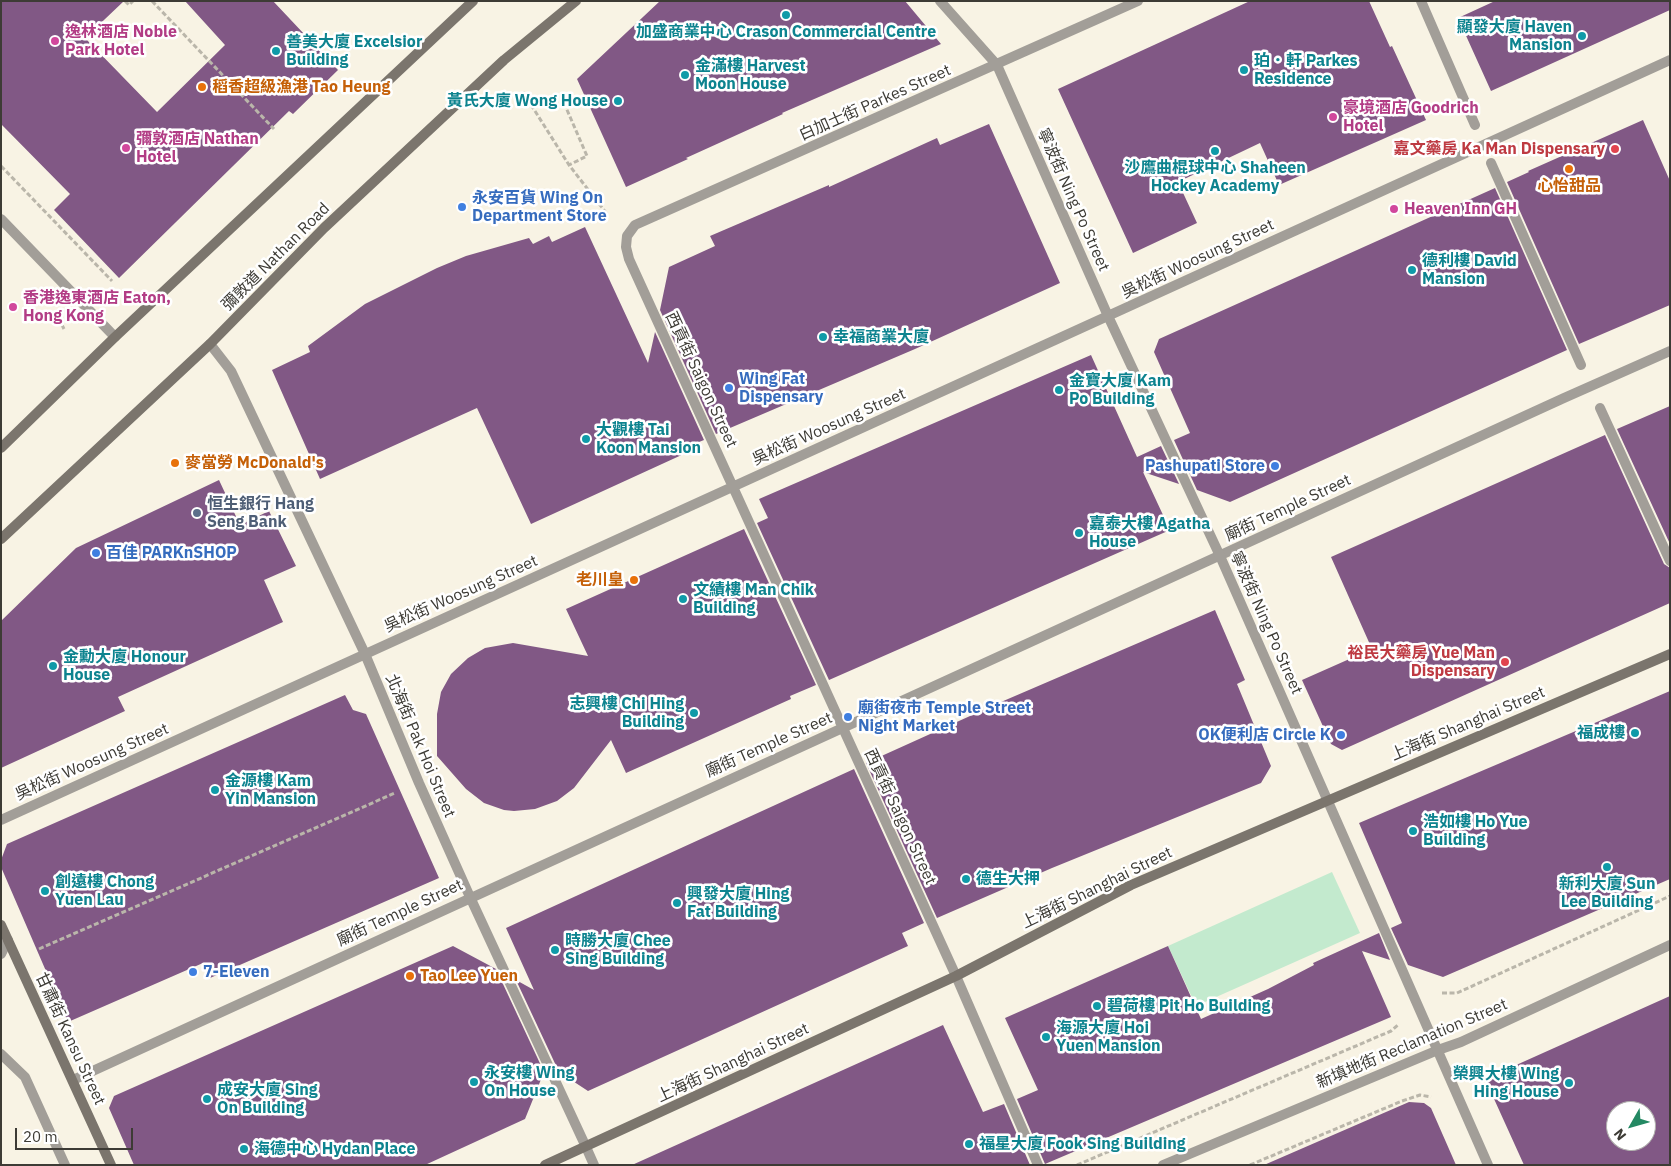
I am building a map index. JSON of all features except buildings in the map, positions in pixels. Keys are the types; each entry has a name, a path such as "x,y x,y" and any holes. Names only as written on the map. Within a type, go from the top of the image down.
{"main road":[{"path":"1,448 115,337 473,1"},
{"name":"彌敦道 Nathan Road","path":"1,539 210,344 324,228 504,60 576,1"},
{"name":"上海街 Shanghai Street","path":"545,1165 956,976 1131,884 1670,654"},
{"name":"甘肅街 Kansu Street","path":"1,925 111,1165"}],"street":[{"name":"寧波街 Ning Po Street","path":"940,1 997,65 1108,316 1220,556 1488,1165"},
{"name":"白加士街 Parkes Street","path":"626,236 635,225 1138,1"},
{"path":"1421,1 1475,125"},
{"name":"吳松街 Woosung Street","path":"1,820 1670,60"},
{"path":"1491,163 1581,365"},
{"path":"1,219 115,337"},
{"name":"西貢街 Saigon Street","path":"626,236 629,259 956,976 1038,1165"},
{"name":"北海街 Pak Hoi Street","path":"210,344 230,371 365,654 419,783 470,897 594,1165"},
{"name":"廟街 Temple Street","path":"72,1080 1670,351"},
{"path":"1600,408 1670,561"},
{"path":"1,954 8,940"},
{"name":"新填地街 Reclamation Street","path":"1163,1165 1438,1050 1462,1042 1670,945"},
{"path":"1,1054 24,1077 65,1165"}],"path":[{"path":"125,1 129,6 134,1"},
{"path":"152,1 274,129"},
{"path":"523,92 569,165 607,214"},
{"path":"561,96 587,156 569,165"},
{"path":"1,166 112,281"},
{"path":"38,950 398,792"},
{"path":"1435,992 1443,994 1457,993 1670,896"},
{"path":"1077,1165 1391,1031 1401,1023"},
{"path":"1250,1165 1402,1101 1420,1095 1436,1098"}],"green space":[{"path":"1332,872 1360,933 1196,1006 1168,946"}],"place":[{"name":"加盛商業中心 Crason Commercial Centre","path":"786,15"},
{"name":"顯發大廈 Haven Mansion","path":"1582,36"},
{"name":"逸林酒店 Noble Park Hotel","path":"55,41"},
{"name":"善美大廈 Excelsior Building","path":"276,51"},
{"name":"珀．軒 Parkes Residence","path":"1244,70"},
{"name":"金滿樓 Harvest Moon House","path":"685,75"},
{"name":"稻香超級漁港 Tao Heung","path":"202,87"},
{"name":"黃氏大廈 Wong House","path":"618,101"},
{"name":"豪境酒店 Goodrich Hotel","path":"1333,117"},
{"name":"彌敦酒店 Nathan Hotel","path":"126,148"},
{"name":"嘉文藥房 Ka Man Dispensary","path":"1615,149"},
{"name":"沙鷹曲棍球中心 Shaheen Hockey Academy","path":"1215,151"},
{"name":"心怡甜品","path":"1569,169"},
{"name":"永安百貨 Wing On Department Store","path":"462,207"},
{"name":"Heaven Inn GH","path":"1394,209"},
{"name":"德利樓 David Mansion","path":"1412,270"},
{"name":"香港逸東酒店 Eaton, Hong Kong","path":"13,307"},
{"name":"幸福商業大廈","path":"823,337"},
{"name":"Wing Fat Dispensary","path":"729,388"},
{"name":"金寶大廈 Kam Po Building","path":"1059,390"},
{"name":"大觀樓 Tai Koon Mansion","path":"586,439"},
{"name":"麥當勞 McDonald's","path":"175,463"},
{"name":"Pashupati Store","path":"1275,466"},
{"name":"恒生銀行 Hang Seng Bank","path":"197,513"},
{"name":"嘉泰大樓 Agatha House","path":"1079,533"},
{"name":"百佳 PARKnSHOP","path":"96,553"},
{"name":"老川皇","path":"634,580"},
{"name":"文績樓 Man Chik Building","path":"683,599"},
{"name":"裕民大藥房 Yue Man Dispensary","path":"1505,662"},
{"name":"金勳大廈 Honour House","path":"53,666"},
{"name":"志興樓 Chi Hing Building","path":"694,713"},
{"name":"廟街夜市 Temple Street Night Market","path":"848,717"},
{"name":"福成樓","path":"1635,733"},
{"name":"OK便利店 Circle K","path":"1341,735"},
{"name":"金源樓 Kam Yin Mansion","path":"215,790"},
{"name":"浩如樓 Ho Yue Building","path":"1413,831"},
{"name":"新利大廈 Sun Lee Building","path":"1607,867"},
{"name":"德生大押","path":"966,879"},
{"name":"創遠樓 Chong Yuen Lau","path":"45,891"},
{"name":"興發大廈 Hing Fat Building","path":"677,903"},
{"name":"時勝大廈 Chee Sing Building","path":"555,950"},
{"name":"7-Eleven","path":"193,972"},
{"name":"Tao Lee Yuen","path":"410,976"},
{"name":"碧荷樓 Pit Ho Building","path":"1097,1006"},
{"name":"海源大廈 Hoi Yuen Mansion","path":"1046,1037"},
{"name":"永安樓 Wing On House","path":"474,1082"},
{"name":"榮興大樓 Wing Hing House","path":"1569,1083"},
{"name":"成安大廈 Sing On Building","path":"207,1099"},
{"name":"福星大廈 Fook Sing Building","path":"969,1144"},
{"name":"海德中心 Hydan Place","path":"244,1149"}]}
